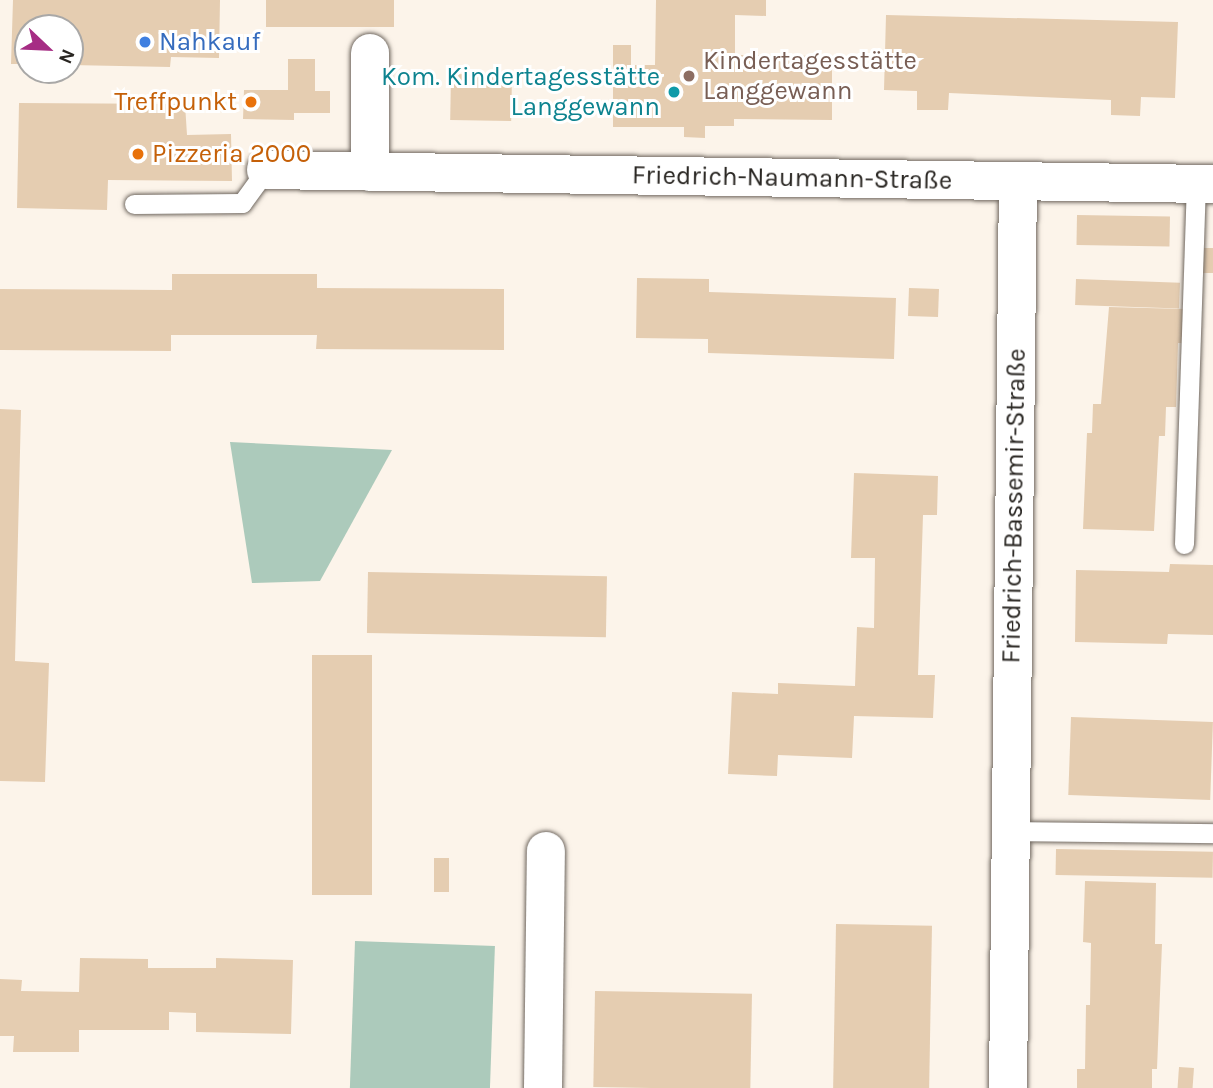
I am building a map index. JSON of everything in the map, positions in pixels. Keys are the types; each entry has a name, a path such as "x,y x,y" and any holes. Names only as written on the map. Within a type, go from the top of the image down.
{"street":[{"path":"370,53 370,172"},
{"name":"Friedrich-Naumann-Straße","path":"266,170 1205,184"},
{"name":"Friedrich-Bassemir-Straße","path":"1008,1088 1018,182"},
{"path":"543,1088 546,851"}],"lane":[{"path":"134,204 242,203 266,170"},
{"path":"1184,544 1205,184"},
{"path":"1011,831 1213,833"}],"green space":[{"path":"230,442 392,450 320,581 252,583"},
{"path":"355,941 495,946 490,1088 350,1088"}],"building":[{"name":"Nahkauf","path":"13,0 220,0 219,58 171,57 170,67 84,65 84,14 14,14 14,64 11,64"},
{"path":"266,0 394,0 394,27 266,27"},
{"name":"Kom. Kindertagesstätte Langgewann","path":"656,0 766,0 766,16 735,15 735,55 832,56 832,120 734,119 734,126 705,126 705,138 684,137 684,127 613,127 613,45 631,45 631,65 655,65"},
{"path":"886,15 1178,22 1175,98 1141,97 1140,116 1111,115 1111,100 949,93 948,110 917,110 917,91 884,90"},
{"path":"288,59 315,59 315,91 330,91 330,113 294,113 294,120 243,119 244,90 288,90"},
{"path":"451,74 512,75 511,121 450,120"},
{"path":"19,103 185,104 187,135 231,134 232,181 108,180 107,210 17,208"},
{"path":"1077,215 1170,217 1169,247 1076,245"},
{"path":"1203,248 1213,248 1213,273 1203,273"},
{"path":"172,274 317,274 317,288 504,289 504,350 316,349 317,335 171,335 171,351 0,350 0,289 172,290"},
{"path":"637,278 709,279 709,292 896,298 894,359 708,353 708,339 636,338"},
{"path":"1076,279 1180,283 1179,309 1075,305"},
{"path":"909,288 939,289 938,317 908,316"},
{"path":"1109,307 1185,309 1184,343 1178,343 1176,407 1166,407 1165,436 1159,436 1154,531 1083,529 1087,433 1092,433 1093,404 1101,404"},
{"path":"0,409 21,410 15,661 49,663 45,782 0,781"},
{"path":"854,473 938,476 937,515 923,515 918,675 935,675 933,718 854,716 852,758 778,755 777,776 728,774 732,692 778,694 778,683 855,686 857,627 874,628 875,558 851,558"},
{"path":"1170,564 1213,565 1213,635 1168,634 1167,644 1075,642 1076,570 1169,572"},
{"path":"368,572 607,576 606,637 367,633"},
{"path":"312,655 372,655 372,895 312,895"},
{"path":"1071,717 1213,722 1210,800 1068,795"},
{"path":"1056,849 1213,852 1213,878 1056,875"},
{"path":"434,858 449,858 449,892 434,892"},
{"path":"1085,881 1156,883 1155,944 1162,944 1157,1069 1152,1069 1152,1088 1077,1088 1077,1069 1085,1069 1086,1005 1090,1005 1091,943 1083,942"},
{"path":"836,924 932,926 929,1088 833,1088"},
{"path":"80,958 148,959 148,968 216,968 216,958 293,960 291,1034 196,1032 196,1013 169,1012 169,1030 79,1030 79,1052 13,1052 14,1036 0,1036 0,979 22,980 21,991 79,992"},
{"path":"595,991 752,994 750,1088 593,1087"},
{"path":"1179,1067 1194,1068 1193,1088 1178,1088"}],"place":[{"name":"Nahkauf","path":"145,42"},
{"name":"Kindertagesstätte Langgewann","path":"689,76"},
{"name":"Kom. Kindertagesstätte Langgewann","path":"674,92"},
{"name":"Treffpunkt","path":"251,102"},
{"name":"Pizzeria 2000","path":"138,154"}]}
